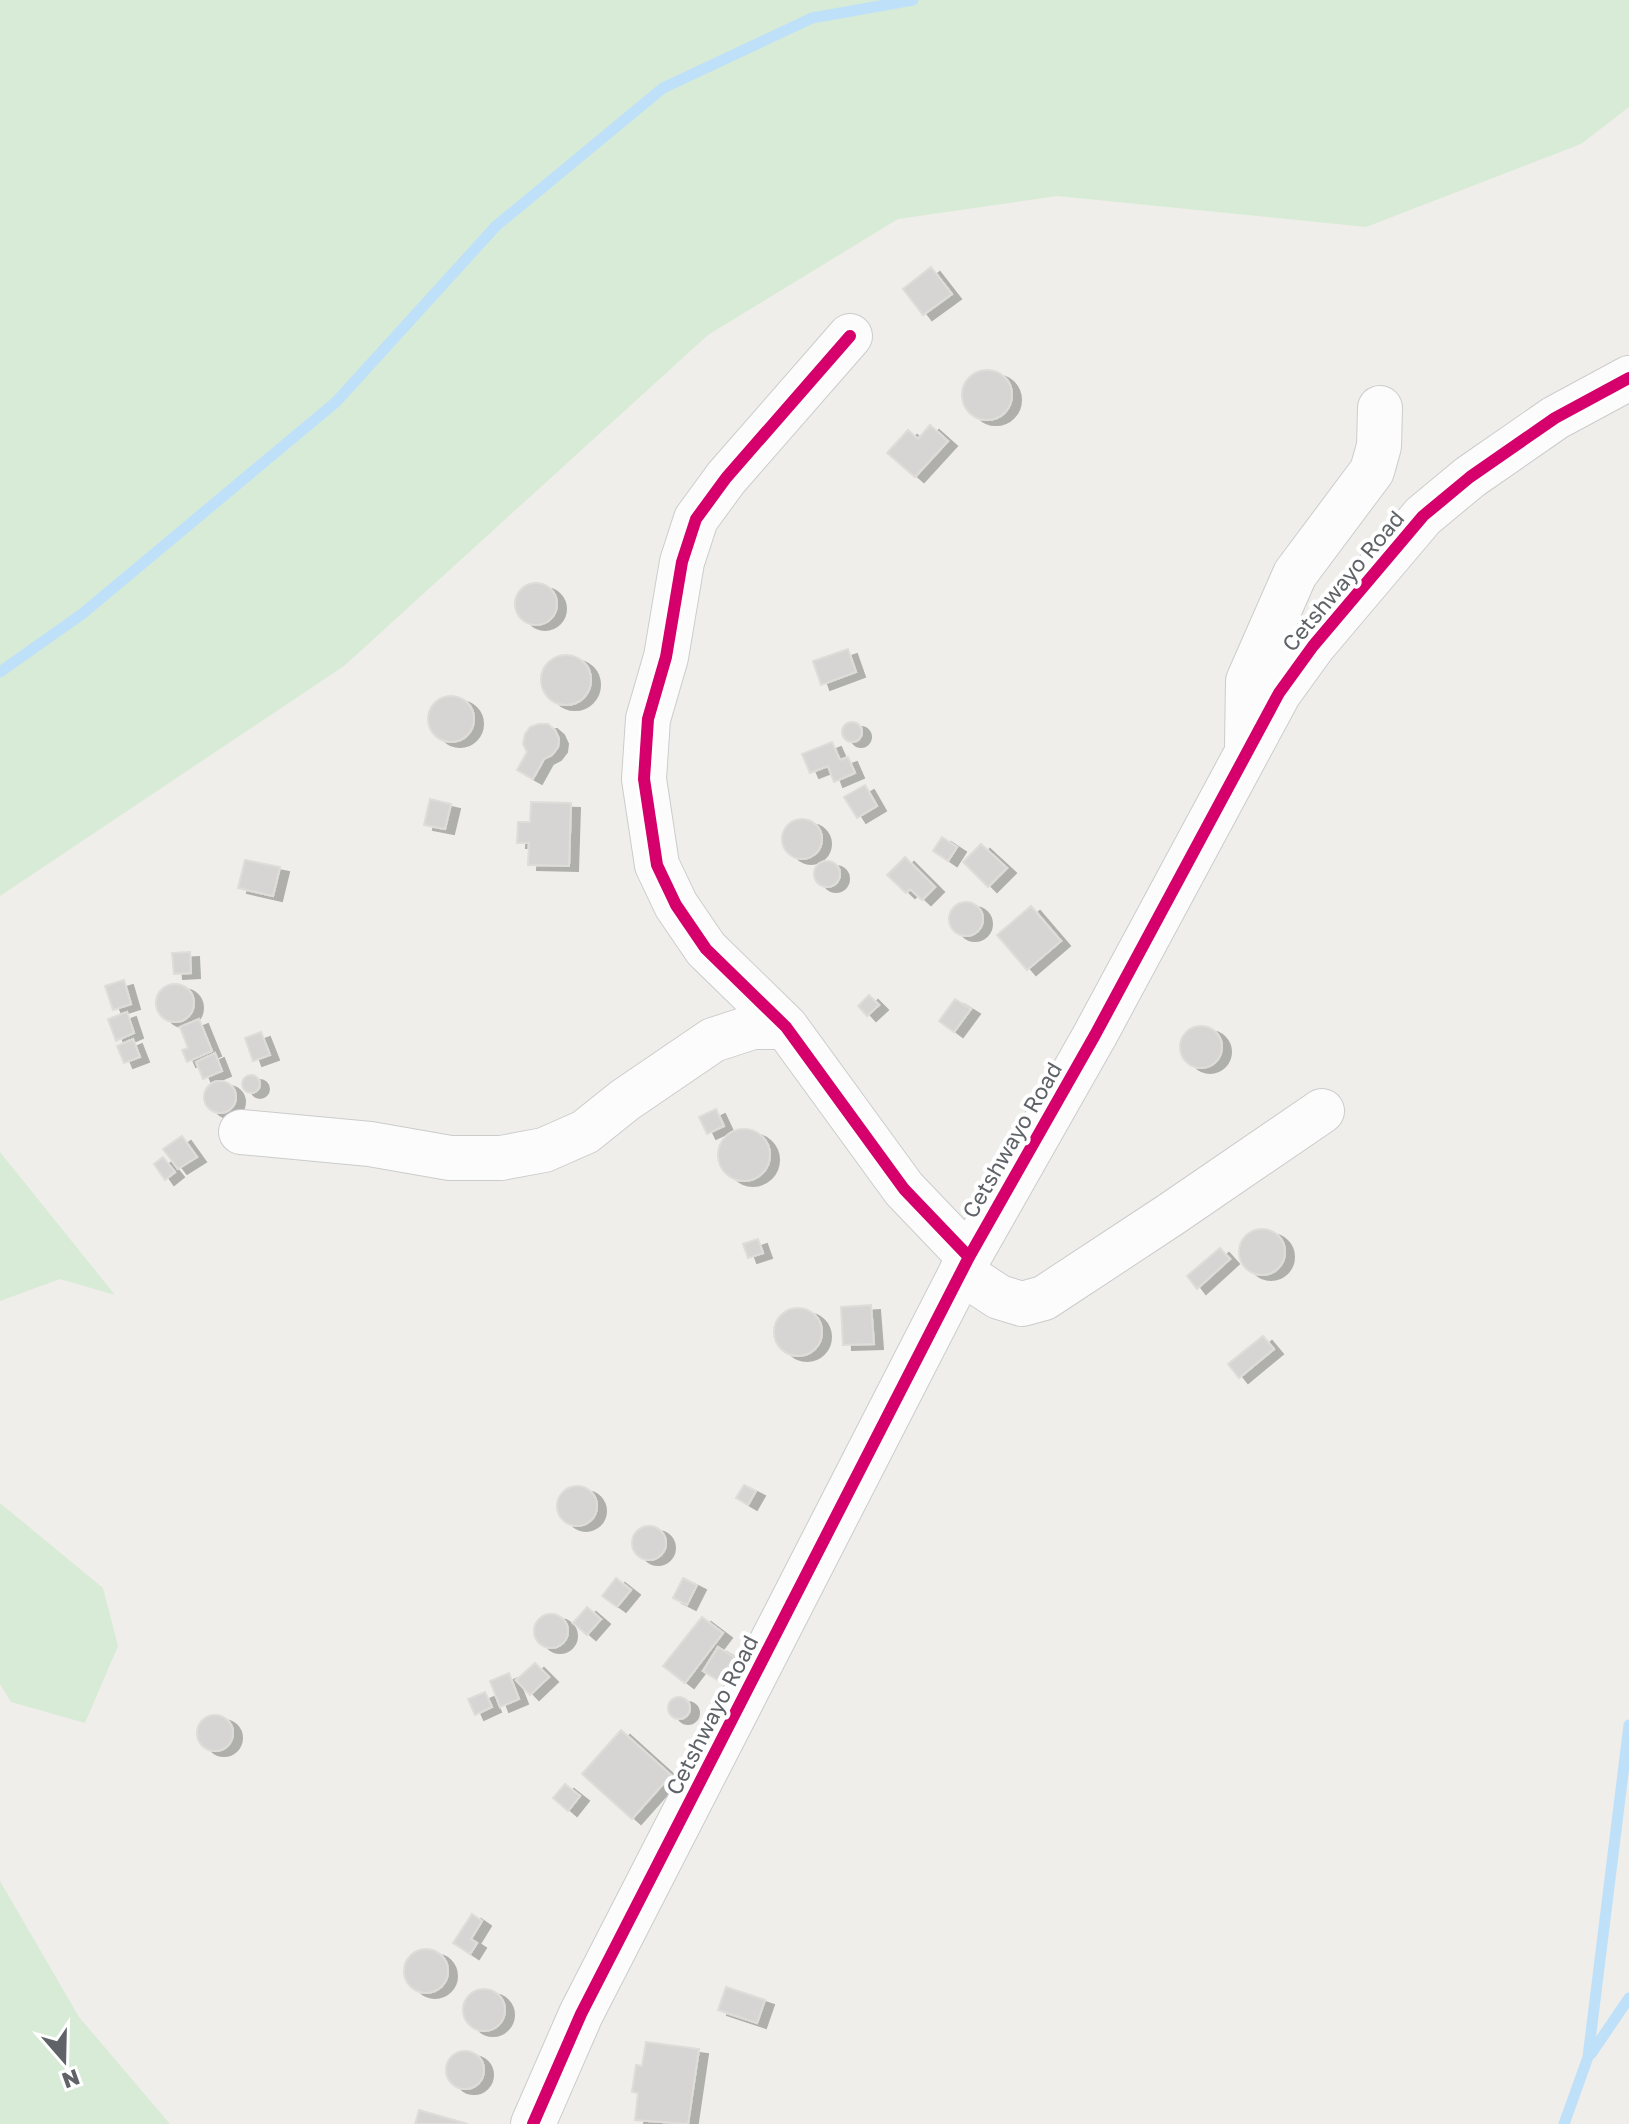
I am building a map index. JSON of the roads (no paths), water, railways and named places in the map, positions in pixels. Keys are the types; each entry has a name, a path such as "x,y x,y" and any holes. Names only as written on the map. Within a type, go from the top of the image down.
{"street":[{"path":"850,336 726,478 696,519 682,562 666,657 648,719 644,779 657,865 676,905 706,949 786,1027 904,1189 965,1265 999,1297 1022,1304 1044,1298 1322,1111"},
{"name":"Cetshwayo Road","path":"533,2124 581,2014 965,1265 1095,1035 1279,693 1313,646 1423,516 1470,477 1555,418 1629,378"},
{"path":"1247,753 1248,681 1295,574 1372,471 1379,446 1380,408"},
{"path":"241,1132 370,1144 450,1158 501,1158 530,1153 585,1132 625,1100 713,1040 753,1027 786,1027"}],"waterway":[{"path":"0,672 82,614 336,402 496,226 663,88 812,18 913,0"},
{"path":"1564,2124 1588,2057 1629,1725"},
{"path":"1591,2054 1629,1998"}]}
